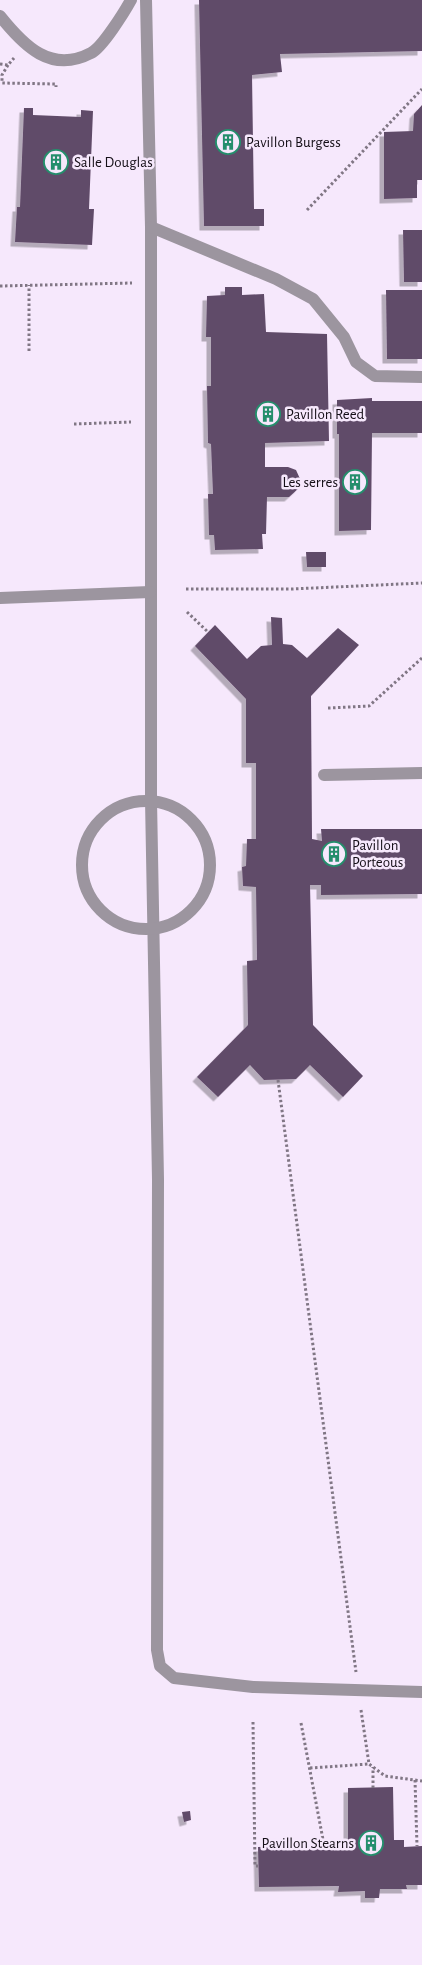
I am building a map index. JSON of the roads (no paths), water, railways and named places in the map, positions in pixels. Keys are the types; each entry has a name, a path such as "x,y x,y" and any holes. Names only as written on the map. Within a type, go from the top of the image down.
{"lane":[{"path":"0,16 16,36 38,55 66,61 93,52 123,15 131,0"},
{"path":"146,0 152,227 150,592 151,800 158,1179 157,1650 160,1666 174,1678 253,1687 422,1692"},
{"path":"152,227 276,279 313,299 344,337 356,362 375,376 422,377"},
{"path":"0,598 150,592"},
{"path":"324,775 422,774"},
{"path":"151,800 168,804 185,813 199,827 208,845 211,864 208,883 200,901 186,916 169,925 153,929 131,928 114,921 99,909 89,893 83,875 82,856 88,838 98,822 112,810 130,803 151,800"}],"place":[{"name":"Pavillon Burgess","path":"228,142"},
{"name":"Salle Douglas","path":"56,162"},
{"name":"Pavillon Reed","path":"268,414"},
{"name":"Les serres","path":"355,482"},
{"name":"Pavillon Porteous","path":"334,854"},
{"name":"Pavillon Stearns","path":"371,1843"}]}
